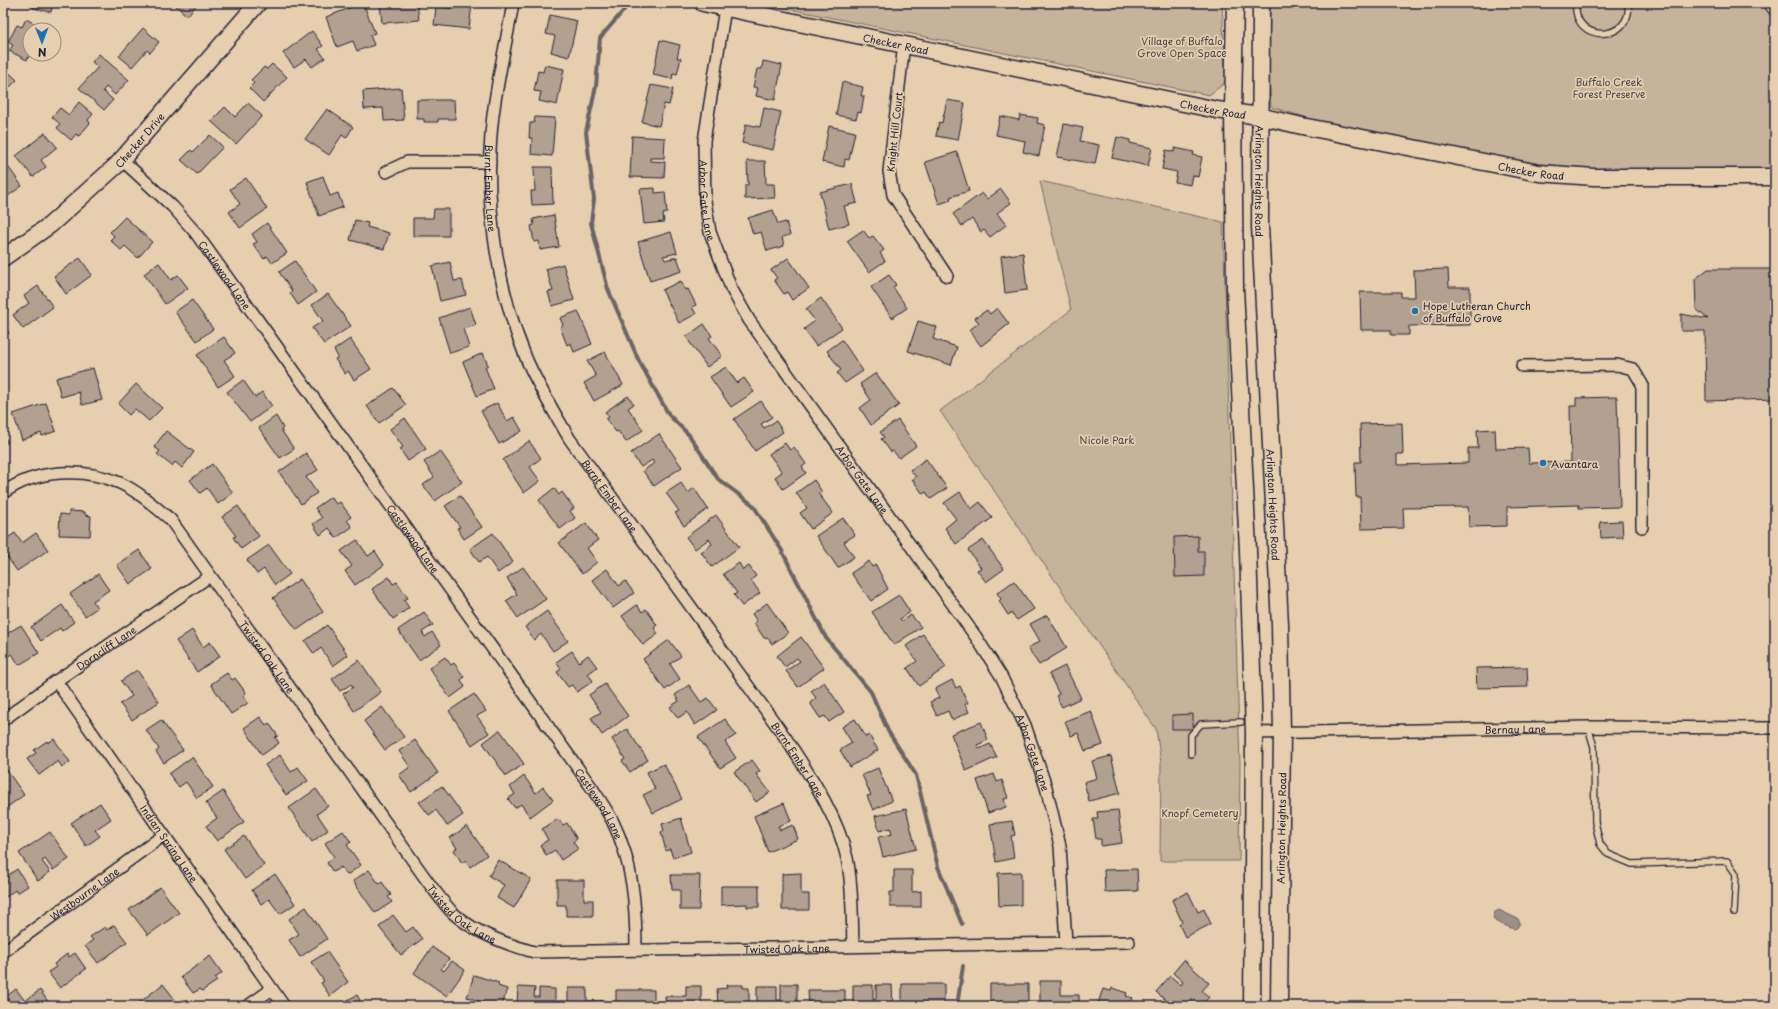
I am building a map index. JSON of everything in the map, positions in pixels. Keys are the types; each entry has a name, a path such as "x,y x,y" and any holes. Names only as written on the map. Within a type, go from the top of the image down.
{"main road":[{"name":"Checker Drive","path":"3,258 50,225 122,160 258,3"},
{"name":"Checker Road","path":"703,3 1233,112 1539,173 1594,177 1775,177"},
{"path":"1235,3 1233,112 1235,288 1241,439 1248,550 1254,733 1252,1006"},
{"name":"Arlington Heights Road","path":"1261,3 1259,116 1260,226 1280,625 1282,732 1279,1006"}],"street":[{"name":"Burnt Ember Lane","path":"513,3 494,99 490,136 490,192 497,254 510,307 526,358 546,398 569,438 785,737 814,782 834,821 847,858 853,946"},
{"name":"Arbor Gate Lane","path":"725,8 704,142 705,201 710,232 731,288 749,320 976,637 1001,676 1025,725 1046,787 1060,846 1066,943"},
{"name":"Knight Hill Court","path":"904,44 889,171 893,195 947,276"},
{"name":"Castlewood Lane","path":"122,160 173,207 195,232 592,788 613,821 623,844 631,870 636,903 636,950"},
{"path":"386,172 407,162 490,162"},
{"path":"1522,366 1617,365 1633,369 1642,384 1642,528"},
{"name":"Twisted Oak Lane","path":"3,493 36,477 61,472 92,474 120,483 146,498 170,519 428,882 454,913 481,932 510,946 534,952 1129,942"},
{"name":"Dorncliff Lane","path":"3,720 56,681 210,576"},
{"name":"Indian Spring Lane","path":"56,681 284,1006"},
{"name":"Bernay Lane","path":"1254,733 1588,727 1775,728"},
{"name":"Westbourne Lane","path":"3,952 164,835"},
{"path":"248,1006 272,989"}],"lane":[{"path":"1576,3 1578,18 1582,25 1589,31 1605,34 1619,28 1624,22 1628,15 1628,3"},
{"path":"1765,3 1775,15"},
{"path":"1191,754 1191,735 1201,724 1241,722"},
{"path":"1588,727 1594,747 1595,822 1600,844 1608,854 1632,864 1727,861 1736,874 1734,912"}],"green space":[{"name":"Village of Buffalo Grove Open Space","path":"760,3 1222,3 1226,82 1209,95"},
{"name":"Buffalo Creek Forest Preserve","path":"1270,3 1775,3 1775,170 1572,169 1516,163 1342,128 1271,107 1269,74"},
{"name":"Nicole Park","path":"1040,181 1223,222 1240,764 1239,861 1160,861 1161,763 1156,729 940,411 1071,310"}],"shaded area":[{"path":"1499,910 1518,919 1520,923 1517,928 1514,929 1496,922 1493,918 1495,912"}],"building":[{"path":"34,3 53,3 51,12 33,8"},
{"path":"173,3 198,3 187,16"},
{"path":"363,3 375,33 370,35 374,45 357,51 353,41 337,47 326,17"},
{"path":"380,3 417,3 419,20 382,23"},
{"path":"456,3 472,3 469,29 434,25 436,7 455,9"},
{"path":"550,15 577,21 569,57 551,52 555,36 546,34"},
{"path":"26,19 32,22 24,22"},
{"path":"17,25 22,27 22,58 9,51 13,45 8,42"},
{"path":"143,28 159,42 150,53 147,50 132,67 119,56"},
{"path":"312,31 323,46 318,49 325,58 312,67 306,59 294,67 283,53"},
{"path":"660,40 680,45 677,58 681,58 677,74 673,73 672,79 653,75"},
{"path":"99,54 129,80 115,95 106,87 103,91 113,100 104,110 79,88 98,67 92,62"},
{"path":"763,61 782,65 775,100 756,96 758,88 753,87 757,69 762,69"},
{"path":"272,64 287,77 263,102 249,88 254,83 251,80 264,67 267,69"},
{"path":"545,65 564,69 557,105 539,101 541,92 534,91 538,71 543,72"},
{"path":"3,67 17,80 3,94"},
{"path":"842,82 863,87 861,96 864,96 861,113 858,112 856,119 836,115"},
{"path":"651,85 673,89 669,105 664,104 659,126 642,122"},
{"path":"401,88 404,120 384,121 383,108 364,109 363,91"},
{"path":"417,100 454,100 455,119 438,119 438,122 424,122 424,119 417,119"},
{"path":"947,100 965,103 958,140 936,136 939,122 942,123"},
{"path":"79,102 93,114 88,120 90,123 79,136 76,134 71,140 57,128 60,124 52,117 60,108 69,115"},
{"path":"248,103 262,116 236,144 211,121 225,107 235,117"},
{"path":"764,108 781,112 773,150 742,143 746,124 760,127"},
{"path":"327,109 353,127 346,138 342,135 329,155 305,139"},
{"path":"1020,115 1038,118 1037,123 1045,125 1039,156 1023,152 1025,141 996,135 1000,116 1019,120"},
{"path":"535,117 555,118 552,156 531,154 532,138 529,138 530,123 534,123"},
{"path":"1064,124 1083,128 1080,141 1099,145 1095,164 1057,157"},
{"path":"829,126 855,132 849,160 845,159 844,167 822,162"},
{"path":"45,133 57,147 41,160 46,167 33,177 16,156"},
{"path":"210,135 223,147 197,174 181,160 191,150 193,152"},
{"path":"632,136 665,138 664,158 650,158 650,161 665,162 664,178 630,177"},
{"path":"1117,137 1130,140 1130,143 1152,148 1148,166 1112,158"},
{"path":"1175,148 1194,152 1193,155 1202,157 1198,177 1192,175 1190,185 1175,182 1177,172 1162,169 1166,150 1174,152"},
{"path":"957,152 969,191 950,197 951,200 939,204 925,162"},
{"path":"4,161 22,186 5,198 3,195"},
{"path":"747,161 765,161 766,184 774,184 775,198 745,199 745,185 748,185"},
{"path":"534,167 552,167 553,204 532,205 531,191 535,191"},
{"path":"323,176 330,196 338,193 343,207 319,216 307,182"},
{"path":"246,178 267,209 240,228 229,212 240,204 230,189"},
{"path":"852,184 857,203 844,206 849,224 829,229 820,192"},
{"path":"655,188 655,193 665,192 667,213 663,214 664,222 644,224 640,189"},
{"path":"1001,189 1011,203 997,213 1006,225 990,237 984,230 981,232 972,219 962,226 953,214 982,193 987,199"},
{"path":"434,209 449,209 449,236 413,236 413,218 433,218"},
{"path":"773,210 778,224 786,222 790,235 782,237 784,246 767,251 761,232 753,234 748,218"},
{"path":"554,215 559,247 540,250 539,241 534,242 531,226 534,225 533,219"},
{"path":"125,217 152,242 138,258 125,246 121,250 110,240 114,236 110,232"},
{"path":"355,220 368,223 367,227 389,233 384,249 350,240"},
{"path":"267,223 287,253 272,263 267,256 264,259 253,244 257,242 252,234"},
{"path":"863,230 869,238 873,236 884,250 880,253 885,261 869,272 847,241"},
{"path":"671,232 677,253 663,256 665,260 677,257 682,271 650,281 638,242"},
{"path":"1023,253 1027,290 1005,293 1001,256"},
{"path":"80,258 92,275 66,294 54,276"},
{"path":"788,258 809,288 792,300 787,292 784,294 774,280 777,278 771,270"},
{"path":"295,261 316,292 298,305 290,293 292,291 279,272"},
{"path":"450,262 454,281 462,280 466,295 440,301 432,266"},
{"path":"159,263 171,280 178,275 188,288 165,304 144,274"},
{"path":"563,264 574,300 552,306 548,292 553,291 546,269"},
{"name":"Hope Lutheran Church of Buffalo Grove","path":"1448,269 1449,287 1470,287 1470,325 1409,326 1409,335 1391,335 1391,330 1361,330 1360,292 1401,292 1401,297 1415,297 1414,270"},
{"path":"1708,269 1775,269 1775,399 1706,401 1705,331 1681,331 1681,314 1708,319 1696,309 1695,279"},
{"path":"889,275 896,285 893,287 907,308 892,318 871,287"},
{"path":"681,281 685,290 688,289 696,305 692,307 696,314 679,323 662,290"},
{"path":"38,286 53,307 23,329 13,315 29,303 24,296"},
{"path":"328,294 351,326 324,344 312,328 323,321 312,305"},
{"path":"821,298 842,328 816,346 804,329 815,321 806,309"},
{"path":"192,300 213,329 197,341 175,312"},
{"path":"470,307 476,325 463,329 469,347 450,353 439,318"},
{"path":"997,308 1009,324 981,346 969,330 979,323 975,318 987,310 990,314"},
{"path":"578,311 592,344 574,352 571,343 567,345 560,327 563,325 560,318"},
{"path":"918,321 937,327 933,339 957,347 951,365 908,351"},
{"path":"704,324 712,336 709,338 722,356 707,367 686,337"},
{"path":"3,325 9,333 3,338"},
{"path":"224,337 235,353 224,360 235,376 218,387 197,355"},
{"path":"350,339 371,369 354,380 348,371 345,374 335,359 338,357 334,350"},
{"path":"842,340 863,371 845,383 837,373 841,370 827,351"},
{"path":"605,352 623,385 594,401 584,383 596,376 587,361"},
{"path":"483,353 488,365 485,367 494,389 477,396 463,362"},
{"path":"726,367 737,383 744,378 754,392 731,407 710,377"},
{"path":"93,368 102,400 82,405 79,392 61,397 56,378"},
{"path":"876,373 899,405 871,425 860,408 871,400 860,384"},
{"path":"243,380 255,397 262,392 272,406 250,422 227,392"},
{"path":"136,384 162,408 149,421 135,409 129,415 118,404"},
{"path":"393,388 406,405 379,423 367,406"},
{"path":"628,396 634,404 628,408 643,430 626,442 606,419 609,417 605,412"},
{"name":"Avantara","path":"1617,397 1620,507 1579,508 1579,505 1507,507 1507,526 1469,527 1468,507 1403,508 1404,528 1361,529 1360,497 1356,497 1355,462 1361,462 1360,424 1402,423 1403,454 1397,454 1397,465 1468,463 1468,448 1478,448 1477,430 1495,429 1496,449 1528,448 1529,463 1571,462 1570,406 1576,406 1576,398"},
{"path":"761,401 772,417 761,424 764,428 776,421 783,432 755,451 734,419"},
{"path":"46,403 56,431 42,436 41,433 22,440 13,414"},
{"path":"497,403 507,421 514,417 522,431 499,444 481,411"},
{"path":"276,416 283,428 281,430 294,449 280,458 259,428"},
{"path":"405,418 426,449 408,461 400,449 403,447 390,429"},
{"path":"898,420 916,446 899,458 893,451 891,452 881,439 884,437 880,432"},
{"path":"166,431 194,452 182,468 175,462 172,466 157,454 160,451 154,447"},
{"path":"659,434 682,467 654,486 643,471 654,463 652,460 641,467 631,453"},
{"path":"3,435 8,442 3,446"},
{"path":"529,441 541,458 530,467 540,481 524,493 503,460"},
{"path":"785,443 790,450 794,447 806,464 802,467 806,473 783,489 775,477 782,472 769,454"},
{"path":"440,451 462,482 435,501 423,485 434,477 424,462"},
{"path":"306,453 318,470 306,477 317,493 301,504 279,472"},
{"path":"926,459 947,488 931,499 926,492 923,494 912,479 916,477 910,470"},
{"path":"212,464 233,493 218,504 207,488 200,493 190,480"},
{"path":"814,480 822,492 818,493 833,513 811,529 800,513 807,508 796,493"},
{"path":"681,483 688,493 694,488 708,509 684,526 675,513 679,511 666,493"},
{"path":"554,488 559,495 562,492 574,508 570,511 575,518 560,529 539,500"},
{"path":"960,492 971,509 980,502 992,518 956,544 945,528 956,519 944,503"},
{"path":"460,496 482,527 464,539 457,528 460,527 445,506"},
{"path":"331,497 336,504 340,502 351,517 347,520 352,527 336,538 329,528 320,535 313,524 322,518 315,508"},
{"path":"238,506 259,536 241,549 233,537 236,536 222,517"},
{"path":"69,511 85,512 85,515 91,516 90,536 59,535 60,514 69,515"},
{"path":"716,515 739,547 712,567 701,552 712,544 709,539 695,549 686,537"},
{"path":"843,518 855,535 844,542 854,557 838,568 816,536"},
{"path":"1622,521 1623,537 1601,538 1600,522"},
{"path":"586,523 598,540 587,548 597,562 582,574 559,543"},
{"path":"15,533 22,543 36,533 48,550 17,571 3,551 3,541"},
{"path":"493,533 513,562 498,573 487,557 479,562 470,549"},
{"path":"1198,536 1198,551 1204,551 1204,576 1175,577 1174,537"},
{"path":"357,540 368,556 375,551 384,565 355,585 345,571 352,566 341,551"},
{"path":"983,540 1004,569 986,582 977,570 981,568 968,550"},
{"path":"269,545 290,574 275,585 264,569 257,574 247,560"},
{"path":"139,550 152,569 130,584 117,565"},
{"path":"869,561 872,567 876,565 888,589 871,601 851,573"},
{"path":"739,563 743,570 749,566 756,576 751,580 760,593 742,606 734,595 737,593 723,574"},
{"path":"523,567 546,599 518,618 506,601 517,594 507,578"},
{"path":"607,569 619,586 625,581 634,593 613,608 592,580"},
{"path":"98,574 109,590 93,601 97,608 85,616 70,594"},
{"path":"389,577 393,584 397,582 408,598 404,600 409,608 393,619 372,589"},
{"path":"300,579 323,612 297,630 273,598"},
{"path":"1014,581 1034,609 1017,620 1011,613 1008,615 999,601 1001,599 997,593"},
{"path":"899,595 910,612 900,619 902,621 911,615 921,627 894,645 872,612"},
{"path":"767,603 788,633 772,644 767,637 764,638 754,623 757,621 752,614"},
{"path":"62,605 74,622 62,631 60,628 41,641 31,627"},
{"path":"637,605 642,612 646,609 657,625 654,628 658,634 643,645 622,616"},
{"path":"547,611 568,641 553,651 541,634 534,640 525,627"},
{"path":"424,612 433,625 422,632 425,637 432,632 441,645 419,660 398,630"},
{"path":"1047,615 1067,648 1039,665 1028,648 1040,641 1030,624"},
{"path":"21,625 39,653 19,665 12,654 3,659 3,636"},
{"path":"327,625 348,655 333,666 321,648 314,654 305,641"},
{"path":"192,630 203,647 210,642 220,656 197,672 176,641"},
{"path":"923,634 946,667 919,686 907,668 917,661 906,646"},
{"path":"801,637 824,668 798,687 786,671 800,661 797,658 785,667 777,656"},
{"path":"669,640 681,656 670,664 680,679 665,690 643,659"},
{"path":"572,651 579,662 588,655 597,667 588,674 593,681 577,692 572,685 568,687 557,672 561,669 556,662"},
{"path":"445,657 451,665 454,663 464,677 461,680 465,687 450,698 429,668"},
{"path":"359,660 381,692 354,711 343,694 353,687 351,684 340,691 332,679"},
{"path":"1065,666 1081,698 1062,707 1056,696 1059,694 1049,674"},
{"path":"1527,667 1528,687 1477,688 1476,668"},
{"path":"137,670 159,702 132,720 120,704 132,696 121,681"},
{"path":"227,673 232,680 235,678 246,693 243,696 248,703 231,714 211,684"},
{"path":"952,680 956,688 960,686 968,703 965,704 969,712 952,720 948,711 937,716 930,702 939,698 935,689"},
{"path":"824,682 844,712 829,722 825,716 820,718 810,703 816,698 811,691"},
{"path":"605,684 628,716 602,735 591,718 601,712 589,695"},
{"path":"689,685 701,702 708,698 717,710 695,725 687,712 678,718 670,707 679,701 675,695"},
{"path":"474,694 486,711 477,716 489,733 472,745 449,711"},
{"path":"382,707 404,737 385,750 364,721"},
{"path":"1091,711 1103,745 1085,751 1078,733 1071,736 1065,721"},
{"path":"1193,714 1193,729 1172,729 1172,715"},
{"path":"260,717 266,725 269,723 278,736 275,737 279,743 262,755 244,728"},
{"path":"725,719 736,735 725,742 736,758 720,768 698,737"},
{"path":"855,719 866,737 869,735 878,750 850,767 840,750 852,743 842,727"},
{"path":"161,720 183,750 164,763 156,752 159,749 146,730"},
{"path":"981,722 988,740 977,745 979,749 990,744 997,757 966,771 951,734"},
{"path":"627,729 648,760 630,772 622,761 625,759 612,739"},
{"path":"500,730 524,764 506,776 483,743"},
{"path":"54,739 70,762 62,767 58,761 39,775 27,759 36,753 34,750 47,741 48,743"},
{"path":"415,740 438,773 411,792 399,775 410,767 399,751"},
{"path":"280,755 291,772 298,767 308,781 286,795 265,765"},
{"path":"1111,756 1120,793 1089,801 1084,782 1097,778 1092,761"},
{"path":"192,757 213,787 197,798 186,782 179,787 169,774"},
{"path":"752,760 760,771 756,774 770,792 756,802 734,772"},
{"path":"664,764 682,799 653,813 643,795 655,789 647,772"},
{"path":"878,768 892,801 873,810 867,796 871,795 862,775"},
{"path":"6,769 24,795 3,810 3,771"},
{"path":"994,774 997,782 1002,780 1008,798 1004,799 1006,807 988,813 977,780"},
{"path":"524,776 536,793 543,787 553,800 530,817 521,804 515,808 508,799 515,794 510,787"},
{"path":"442,786 463,815 447,826 436,810 429,815 419,802"},
{"path":"316,789 328,806 317,814 328,830 312,842 289,808"},
{"path":"223,791 244,822 217,841 206,826 217,818 206,803"},
{"path":"100,803 111,819 95,830 100,836 86,846 71,823"},
{"path":"784,803 791,821 778,826 780,830 793,825 798,839 768,852 754,816"},
{"path":"906,809 916,849 883,857 878,837 892,834 890,828 879,831 875,816"},
{"path":"1118,810 1122,843 1101,846 1101,839 1096,839 1093,819 1098,819 1097,812"},
{"path":"681,818 691,852 673,858 670,849 666,851 661,832 664,831 662,824"},
{"path":"558,819 563,825 567,823 577,839 573,842 578,849 561,860 555,850 546,855 540,845 548,840 542,829"},
{"path":"1012,821 1015,835 1011,836 1014,858 996,862 990,824"},
{"path":"467,826 487,855 470,867 466,860 462,863 454,850 457,848 450,838"},
{"path":"343,831 351,842 347,845 361,865 347,875 341,867 333,872 327,863 334,857 325,843"},
{"path":"50,832 69,859 53,870 45,859 42,861 50,872 38,881 19,853"},
{"path":"244,836 264,865 245,879 224,849"},
{"path":"498,860 531,879 514,908 497,898 504,885 489,876"},
{"path":"17,869 28,886 17,893 15,890 3,899 3,879"},
{"path":"1137,869 1138,891 1105,892 1104,870"},
{"path":"369,870 379,884 382,882 391,895 388,897 392,902 375,913 353,881"},
{"path":"894,870 912,870 912,892 921,891 921,907 890,907 890,892 894,892"},
{"path":"1021,872 1021,905 999,906 998,873"},
{"path":"801,873 801,894 809,894 809,910 782,910 782,874"},
{"path":"275,874 295,904 280,914 269,899 261,904 252,890"},
{"path":"671,875 700,875 699,910 680,910 680,890 672,890"},
{"path":"557,880 584,880 584,900 593,900 593,916 566,916 566,905 557,905"},
{"path":"721,886 759,886 759,907 747,907 747,904 721,905"},
{"path":"160,887 179,913 148,935 129,910"},
{"path":"1188,892 1198,912 1204,909 1211,924 1185,937 1179,924 1182,922 1172,900"},
{"path":"306,907 327,939 300,957 289,940 299,934 289,919"},
{"path":"393,915 406,932 413,927 422,939 401,955 379,927"},
{"path":"114,925 127,942 98,963 85,946 93,940 90,937 105,927 107,930"},
{"path":"432,947 449,959 441,969 444,971 452,961 465,970 447,996 414,973"},
{"path":"327,952 348,982 330,996 321,983 324,981 311,962"},
{"path":"75,953 86,969 60,988 48,972 56,967 54,964 67,954 69,957"},
{"path":"210,956 222,973 215,978 217,981 202,991 200,989 193,993 181,977"},
{"path":"1184,960 1209,983 1202,991 1209,997 1201,1006 1193,999 1187,1006 1173,1006 1156,992 1170,976 1181,985 1183,982 1173,973"},
{"path":"474,975 499,983 498,986 507,989 502,1006 487,1006 488,1004 467,997"},
{"path":"1040,981 1061,981 1061,995 1079,995 1079,1006 1040,1006"},
{"path":"163,984 176,1001 169,1006 135,1006"},
{"path":"781,984 797,984 797,1006 757,1006 757,986 777,986 777,1000 781,1000"},
{"path":"902,984 944,984 944,1006 902,1006"},
{"path":"990,984 1028,984 1028,1006 990,1006"},
{"path":"726,985 743,985 743,988 749,988 749,1006 718,1006 717,989 727,988"},
{"path":"853,985 873,985 873,1000 876,999 876,985 892,985 893,1006 853,1006"},
{"path":"686,986 701,986 701,1006 666,1006 665,996 686,996"},
{"path":"518,987 535,988 534,997 539,997 539,988 555,989 555,1006 517,1006"},
{"path":"568,988 587,988 587,1001 606,1001 606,1006 568,1006"},
{"path":"1112,988 1127,993 1126,996 1133,998 1130,1006 1097,1006 1103,989 1111,991"},
{"path":"16,989 25,1001 40,990 51,1006 4,1006 3,999"},
{"path":"616,990 654,990 654,1006 616,1006"},
{"path":"808,990 845,990 845,1006 809,1006"},
{"path":"357,995 363,1006 341,1006 340,1004"}],"waterway":[{"path":"624,10 600,38 596,86 586,132 594,199 591,223 608,289 639,361 669,415 689,435 718,479 753,505 781,549 826,638 871,692 888,731 916,775 938,867 962,924"},
{"path":"957,1006 963,966"}],"place":[{"name":"Hope Lutheran Church of Buffalo Grove","path":"1415,311"},
{"name":"Avantara","path":"1543,463"}],"park label":[{"name":"Knopf Cemetery","path":"1200,812"}]}
